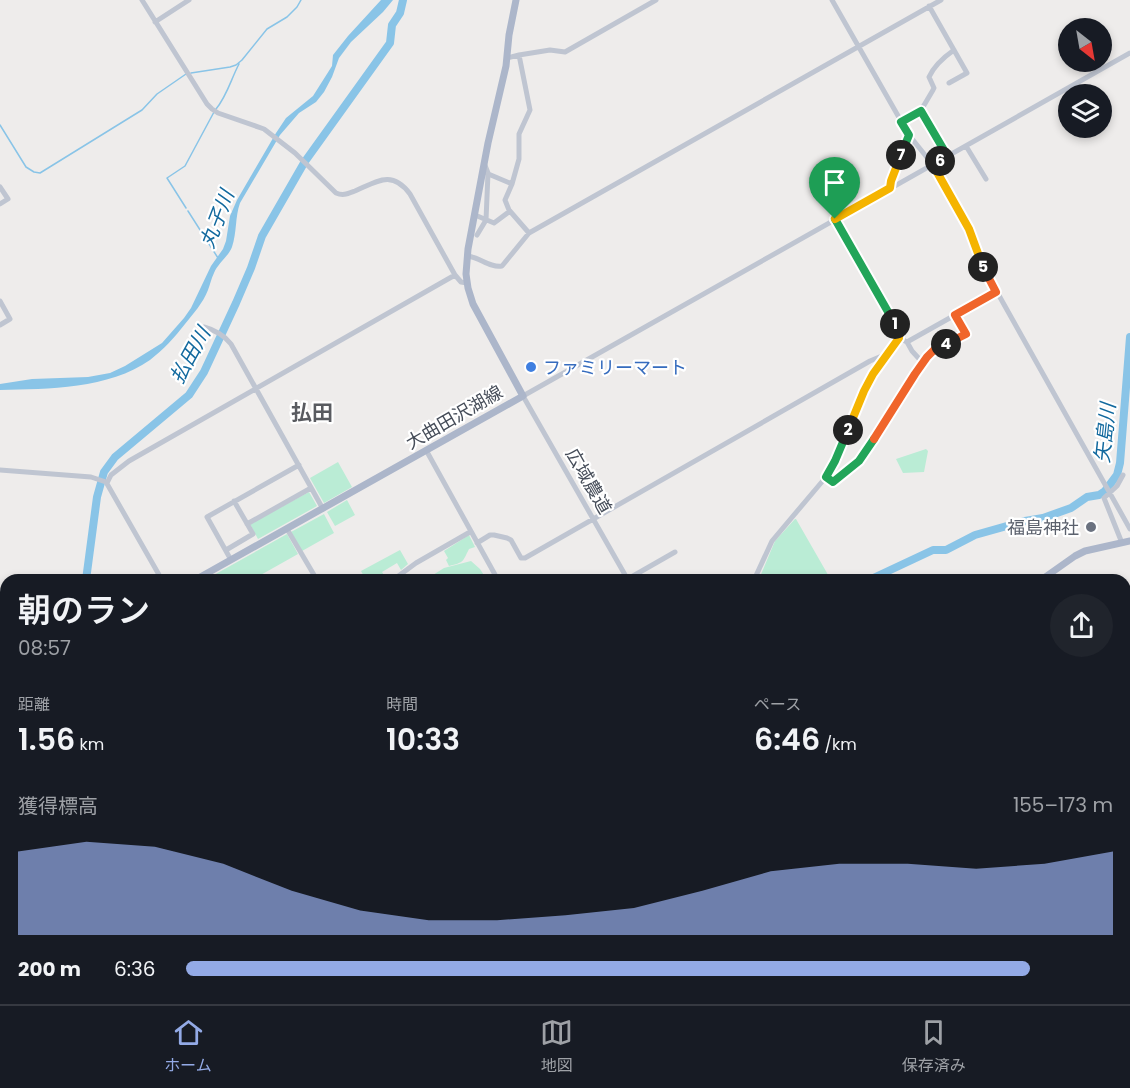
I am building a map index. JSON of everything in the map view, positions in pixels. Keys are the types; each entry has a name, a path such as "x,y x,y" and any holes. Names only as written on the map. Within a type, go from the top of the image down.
{"main road":[{"name":"大曲田沢湖線","path":"206,574 523,396 473,304 467,283 466,266 477,202 486,173 484,163 507,58 515,4"},
{"path":"1050,574 1085,551 1130,541"}],"street":[{"path":"141,0 212,109 264,129 295,153 340,195 385,179 404,185 455,275 461,282 467,283"},
{"path":"155,22 189,0"},
{"path":"515,4 521,0"},
{"path":"507,58 550,50 565,52 656,0"},
{"path":"832,0 901,122 933,165 969,229 983,267 996,292 1130,529"},
{"path":"467,256 475,257 493,266 501,266 530,233 941,0"},
{"path":"929,6 967,73 949,83"},
{"path":"901,122 921,111 934,88 928,77 954,50"},
{"path":"523,396 1130,53"},
{"path":"519,56 530,110 519,134 519,159 505,200 510,211 530,233"},
{"path":"921,111 948,157"},
{"path":"890,188 909,135"},
{"path":"966,146 986,179"},
{"path":"473,226 479,232 486,220 486,173 512,184"},
{"path":"0,187 8,199 0,204"},
{"path":"477,202 487,205"},
{"path":"475,215 494,223 510,211"},
{"path":"757,574 772,541 826,477 864,391 873,374 899,338 899,333 835,219"},
{"path":"107,483 111,475 129,461 455,275"},
{"path":"907,342 996,292"},
{"path":"0,301 10,319 0,326"},
{"path":"826,477 833,482 859,461 923,363 934,350 966,334 955,315"},
{"path":"204,327 226,338 323,509"},
{"path":"899,338 907,342 923,363"},
{"path":"477,543 490,535 507,538 511,540 521,558 525,558 870,361 890,353"},
{"name":"広域農道","path":"523,396 624,574"},
{"path":"426,450 495,574"},
{"path":"231,560 207,517 298,465"},
{"path":"0,470 91,477 107,483 159,574"},
{"path":"1122,543 1104,498 1110,494 1123,476"},
{"path":"247,524 311,488"},
{"path":"226,550 253,534 234,501"},
{"path":"287,529 313,574"},
{"path":"400,574 470,532"},
{"path":"637,574 675,552"}],"green space":[{"path":"926,449 928,451 924,472 903,473 896,459"},
{"path":"338,462 352,487 324,503 310,478"},
{"path":"309,492 317,506 258,539 250,524"},
{"path":"347,500 355,515 335,526 327,512"},
{"path":"324,514 334,533 302,551 291,532"},
{"path":"796,519 828,574 761,574 775,541"},
{"path":"287,534 298,554 263,574 216,574"},
{"path":"469,535 475,547 469,549 462,561 449,566 444,551"},
{"path":"400,550 408,564 401,570 397,563 382,572 383,574 363,574 361,571"},
{"path":"471,561 483,574 434,574 444,568"}],"water":[{"path":"381,0 393,0 351,42 339,58 332,77 316,102 299,113 280,135 240,203 234,241 230,251 216,269 201,304 169,343 150,360 116,377 78,386 0,390 0,384 32,379 88,377 110,373 162,343 191,308 211,266 223,249 230,216 237,200 276,133 286,118 313,96 332,66 333,55"}],"waterway":[{"path":"242,60 267,29 287,17 301,0"},
{"name":"払田川","path":"306,160 390,43 392,25 400,13 403,0"},
{"path":"191,73 230,67 242,60"},
{"path":"216,109 239,64"},
{"path":"0,125 26,167 40,173 142,110 157,94 186,74"},
{"path":"186,208 167,178 185,166 214,112"},
{"name":"払田川","path":"87,574 97,497 104,472 115,457 189,395 204,372 251,268 262,236 304,163"},
{"name":"丸子川","path":"188,211 218,258"},
{"name":"矢島川","path":"882,574 933,550 946,550 975,535 1043,518 1071,508 1087,497 1099,495 1105,491 1117,475 1120,463 1130,337"}],"place":[{"name":"ファミリーマート","path":"531,367"},
{"name":"福島神社","path":"1091,527"}],"district":[{"name":"払田","path":"312,412"}],"route":[{"path":"921,111 948,157 933,165 969,229 983,267 996,292 955,315 966,334 940,346 927,357 859,461 833,482 826,477 864,391 873,374 899,338 899,333 835,219 890,188 909,135 901,122 921,111"}]}
